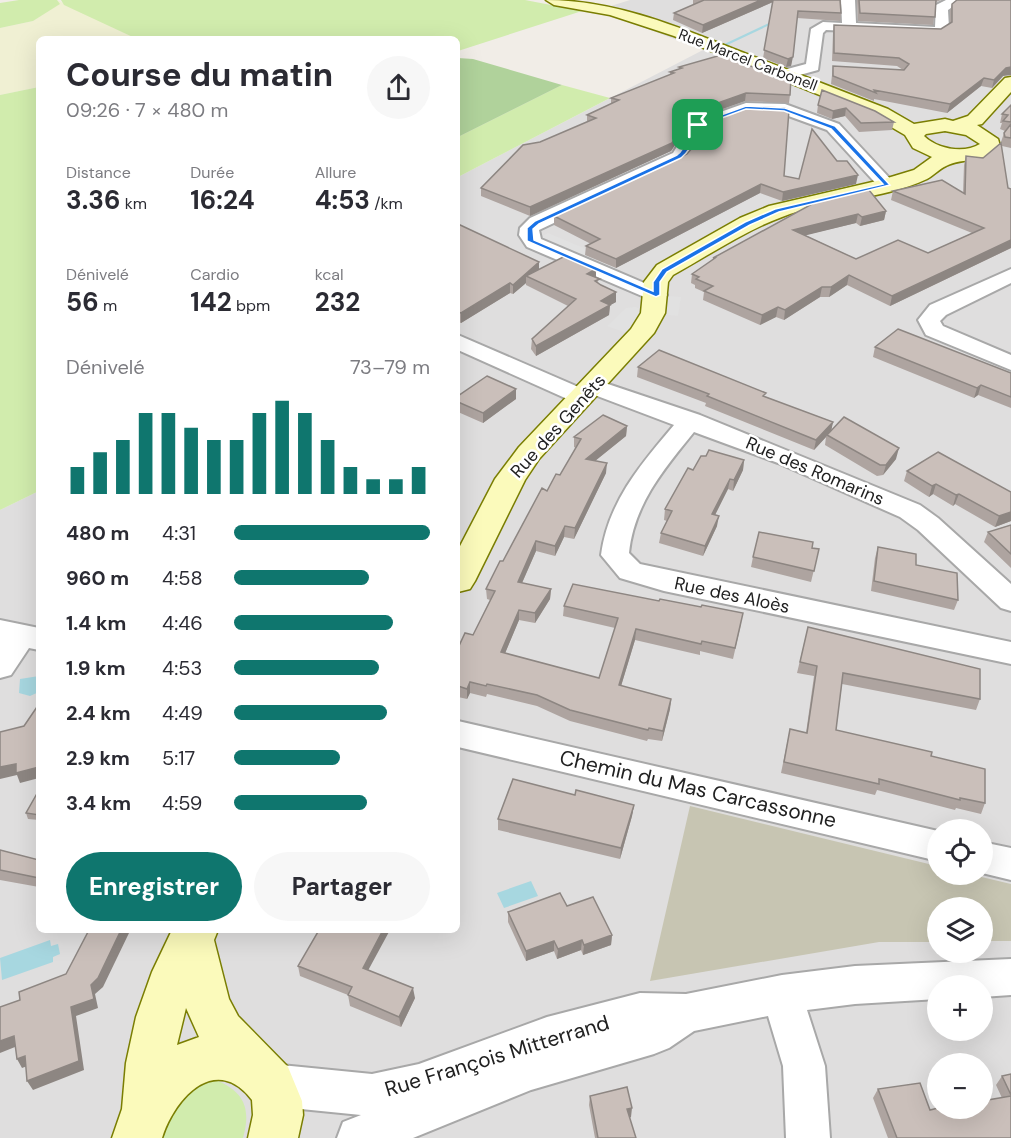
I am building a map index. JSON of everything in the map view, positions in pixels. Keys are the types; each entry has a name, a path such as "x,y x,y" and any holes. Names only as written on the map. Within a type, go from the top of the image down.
{"street":[{"name":"Rue Marcel Carbonell","path":"554,0 613,11 680,33 881,113 981,131"},
{"path":"848,0 849,27"},
{"path":"785,74 818,67 816,33 820,27 939,31 942,28 941,8 956,0"},
{"path":"964,154 986,150 981,131 1011,82"},
{"path":"656,295 534,243 529,235 530,228 537,222 679,157 688,150 693,130 698,125 746,108 785,109 833,127 887,185"},
{"name":"Rue Marcel Carbonell","path":"881,113 922,148"},
{"path":"950,126 926,127 922,148 1005,158 981,131"},
{"name":"Rue des Genêts","path":"460,577 510,478 529,453 634,341 653,313 656,282 664,270 748,223 777,211 887,185 921,174 922,148"},
{"path":"1011,274 938,310 929,320 934,330 1011,363"},
{"name":"Rue des Romarins","path":"460,343 588,392 691,420 910,511 928,524 1011,601"},
{"name":"Rue des Aloès","path":"691,420 637,489 615,538 615,555 630,571 664,581 1011,653"},
{"path":"0,667 20,635"},
{"name":"Chemin du Mas Carcassonne","path":"460,734 927,843"},
{"path":"993,860 1011,864"},
{"path":"193,934 207,1004 221,1032 261,1075 278,1103 273,1138"},
{"path":"142,1124 146,1074 160,1013 193,934"},
{"name":"Rue François Mitterrand","path":"261,1075 372,1095 419,1085 547,1037 640,1012 686,1013 782,994 855,985 1011,977"},
{"path":"782,994 804,1066 808,1138"},
{"name":"Rue François Mitterrand","path":"359,1138 411,1115 531,1069 654,1034 686,1013"},
{"path":"142,1124 172,1074 198,1058 234,1059 261,1075"}],"shaded area":[{"path":"630,0 1011,0 1011,1138 0,1138 0,510 36,492 36,933 460,933 460,176 703,50 598,10"},
{"path":"548,233 624,265 607,275 531,241"},
{"path":"656,295 681,297 678,316 653,313"},
{"path":"635,307 653,313 638,337 607,326 626,308"},
{"path":"690,806 927,864 927,885 993,885 993,880 1011,884 1011,941 993,941 993,897 927,897 927,942 879,942 650,981"}],"green space":[{"path":"19,0 57,0 60,4 33,21 0,28 0,3"},
{"path":"57,0 131,36 36,36 36,88 0,95 0,28 33,21 59,4"},
{"path":"61,0 525,0 582,11 460,50 460,36 131,36 64,5"},
{"path":"460,58 473,59 562,85 460,136"},
{"path":"562,85 610,98 460,176 460,136"},
{"path":"36,88 36,492 0,510 0,95"},
{"path":"213,1079 232,1088 243,1101 246,1127 243,1138 155,1138 169,1098"}],"water":[{"path":"36,676 36,693 30,696 19,693 20,679"},
{"path":"531,881 538,896 504,908 497,893"},
{"path":"50,940 51,946 58,944 60,954 53,957 53,962 2,980 0,958"}],"building":[{"path":"704,0 761,0 703,25 674,13"},
{"path":"773,0 840,0 841,13 798,11 793,57 788,59 764,50"},
{"path":"859,0 936,0 935,17 860,13"},
{"path":"957,0 1011,0 1011,67 1006,68 994,80 984,78 950,104 874,90 876,93 833,76 833,66 904,70 909,64 899,58 834,53 834,25 941,29 952,22 952,4"},
{"path":"721,55 761,70 761,66 791,77 790,95 746,93 692,112 672,143 530,207 481,188 523,145 540,142 596,118 587,115 619,100 611,98 674,73 670,72 682,68 679,67"},
{"path":"822,90 875,111 894,122 861,123 846,108 833,111 818,105"},
{"path":"1011,105 1011,122 1003,121 1008,115 1002,114"},
{"path":"749,107 789,110 784,176 799,179 812,129 837,161 847,161 858,175 783,192 761,184 616,259 586,246 600,239 554,216 687,154 698,141 707,121"},
{"path":"1011,124 1011,138 1005,137 1004,133"},
{"path":"1001,143 1008,188 1011,189 1011,240 892,296 849,275 831,287 822,287 785,310 778,307 762,315 704,291 713,286 696,279 699,277 692,274 715,258 713,258 814,203 811,202 869,190 886,211 862,217 858,214 793,230 856,259 898,240 928,253 984,228 893,191 942,180 965,194 966,156 983,158"},
{"path":"460,225 539,262 513,285 510,283 461,313"},
{"path":"565,256 596,269 587,274 600,279 595,281 616,292 601,301 610,305 536,346 532,339 576,299 526,276"},
{"path":"898,329 1011,373 1011,397 981,385 977,388 875,347"},
{"path":"659,350 766,393 763,396 833,422 816,440 707,396 709,394 638,367"},
{"path":"487,376 516,389 483,413 460,403 460,395"},
{"path":"603,415 627,426 586,459 607,463 575,528 565,526 555,546 536,541 518,582 551,589 535,613 519,610 501,652 599,678 618,618 564,606 573,584 659,601 660,599 701,607 702,605 743,613 735,648 702,641 701,644 636,629 619,685 671,699 663,731 649,728 648,730 570,710 537,695 487,684 486,686 470,682 467,689 460,687 460,644 465,633 473,635 495,591 486,589 542,488 547,491 556,474 560,475 581,439 574,437"},
{"path":"844,417 899,448 886,465 880,465 827,435"},
{"path":"709,450 744,460 734,480 730,479 712,514 719,516 705,546 661,533 672,511 665,509 688,468 693,470 701,456 706,456"},
{"path":"938,452 1011,492 1011,512 999,516 959,494 956,495 936,484 932,486 907,471"},
{"path":"1011,525 1011,554 988,532"},
{"path":"759,532 813,542 812,548 819,549 814,571 753,557"},
{"path":"878,547 916,554 916,565 957,573 958,600 874,581"},
{"path":"808,627 980,669 980,699 843,673 836,730 932,752 931,756 985,769 985,803 960,798 960,800 879,779 879,784 784,762 790,729 807,733 817,666 800,662"},
{"path":"36,708 36,768 16,773 16,764 0,767 0,732 24,726"},
{"path":"513,779 575,795 576,790 634,805 621,848 498,819"},
{"path":"36,795 36,815 26,813"},
{"path":"0,850 36,859 36,877 0,870"},
{"path":"560,893 567,906 593,897 612,935 584,945 582,940 558,949 554,941 526,951 508,912"},
{"path":"87,933 120,933 98,978 91,985 94,999 71,1007 79,1061 27,1081 25,1056 17,1059 14,1036 0,1041 0,1007 20,1000 19,992 66,974"},
{"path":"317,933 381,933 363,968 413,988 399,1017 348,995 352,987 298,966"},
{"path":"1011,1074 1011,1095 1002,1076"},
{"path":"920,1083 927,1102 927,1119 993,1119 993,1099 1011,1096 1011,1138 897,1138 878,1089"},
{"path":"627,1087 632,1108 627,1109 636,1138 598,1138 590,1096"}],"waterway":[{"path":"720,47 776,21"}],"route":[{"path":"760,106 785,109 833,127 887,185 777,211 748,223 664,270 656,282 656,295 531,241 530,228 537,222 679,157 688,150 693,130 698,125 746,108 760,106"}]}
